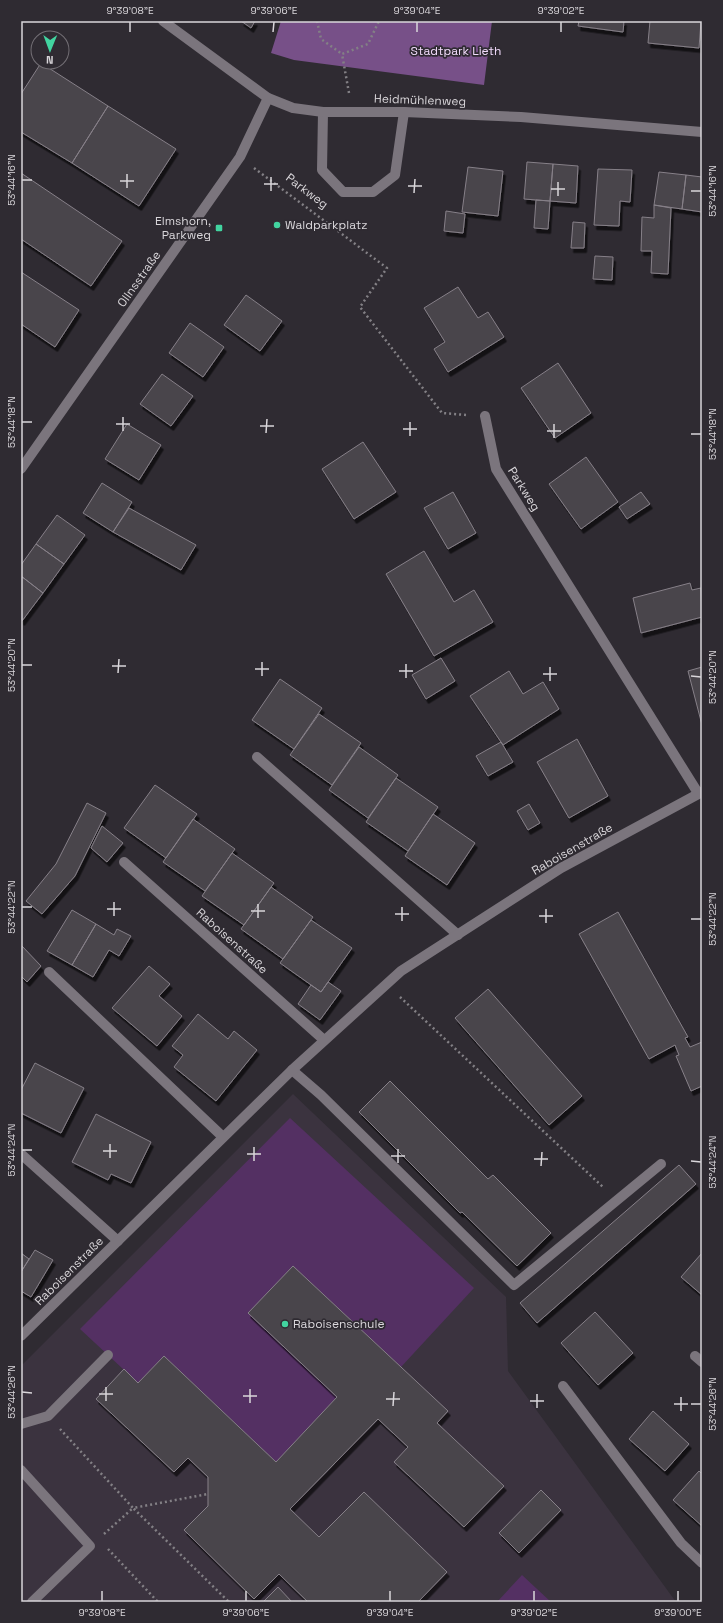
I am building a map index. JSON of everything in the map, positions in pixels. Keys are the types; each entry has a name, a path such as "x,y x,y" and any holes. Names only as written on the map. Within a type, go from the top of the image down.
{"street":[{"name":"Heidmühlenweg","path":"163,21 268,98 293,108 323,112 404,112 521,117 702,132"},
{"name":"Ollnsstraße","path":"22,464 240,157 268,98"},
{"path":"323,112 322,170 343,192 373,192 395,175 404,112"},
{"name":"Parkweg","path":"485,416 496,469 700,792"},
{"path":"257,757 458,935"},
{"name":"Raboisenstraße","path":"21,1336 292,1070 401,971 561,868 700,792"},
{"name":"Raboisenstraße","path":"124,862 324,1040"},
{"path":"49,972 223,1137"},
{"path":"292,1070 321,1095 514,1285 661,1164"},
{"name":"Raboisenstraße","path":"21,1154 118,1241"},
{"path":"21,1424 48,1416 108,1355"},
{"path":"563,1386 681,1543 702,1563"},
{"path":"21,1470 94,1542 32,1602"}],"path":[{"path":"317,21 321,39 342,54 352,112"},
{"path":"342,54 368,44 379,21"},
{"name":"Parkweg","path":"240,157 386,268 360,307 442,413 485,416"},
{"path":"386,985 617,1200"},
{"path":"48,1416 133,1508 229,1602"},
{"path":"158,1602 94,1542 133,1508 208,1494"}],"shaded area":[{"name":"Raboisenschule","path":"293,1094 506,1297 508,1371 676,1602 21,1602 21,1366"},
{"path":"290,1118 474,1288 401,1367 293,1266 249,1313 337,1397 276,1462 164,1356 138,1383 80,1329"},
{"path":"522,1575 551,1602 497,1602"}],"green space":[{"name":"Stadtpark Lieth","path":"281,21 492,21 484,85 294,60 271,53"}],"building":[{"path":"241,21 255,21 251,28"},
{"path":"579,21 624,21 623,32 578,26"},
{"path":"650,21 701,21 699,48 648,43"},
{"path":"36,70 52,70 108,106 72,163 21,132 21,94"},
{"path":"108,106 176,149 139,206 72,163"},
{"path":"527,162 553,164 550,201 524,199"},
{"path":"553,164 578,166 576,203 550,201"},
{"path":"468,167 503,171 498,216 462,212"},
{"path":"598,169 632,170 630,202 620,201 619,226 594,225"},
{"path":"659,172 686,175 682,209 654,205"},
{"path":"21,173 122,241 91,286 21,239"},
{"path":"686,175 702,177 702,212 682,209"},
{"path":"536,200 550,201 548,229 534,228"},
{"path":"654,205 671,208 668,274 651,273 652,251 641,251 642,217 654,218"},
{"path":"446,211 465,214 463,233 444,231"},
{"path":"573,222 585,223 584,248 571,248"},
{"path":"595,256 613,257 612,280 593,279"},
{"path":"21,272 79,310 55,347 21,324"},
{"path":"458,287 478,318 488,312 504,337 448,372 434,349 445,342 424,308"},
{"path":"246,295 282,321 260,351 224,325"},
{"path":"190,323 224,347 203,377 169,353"},
{"path":"558,363 591,413 555,438 521,388"},
{"path":"162,374 193,396 171,426 140,404"},
{"path":"127,424 161,445 139,480 105,459"},
{"path":"363,442 396,492 354,519 322,469"},
{"path":"586,457 618,502 581,529 549,484"},
{"path":"102,483 132,502 113,532 83,513"},
{"path":"453,492 476,533 448,549 424,508"},
{"path":"641,492 650,504 627,519 619,507"},
{"path":"129,508 196,545 181,570 113,532"},
{"path":"57,515 85,535 64,564 36,544"},
{"path":"36,544 64,564 43,593 21,576 21,565"},
{"path":"424,551 454,602 474,590 493,622 434,656 386,574"},
{"path":"21,576 43,593 22,621 21,620"},
{"path":"690,583 692,590 701,588 702,617 641,633 633,598"},
{"path":"441,658 455,681 426,699 412,675"},
{"path":"702,667 702,725 688,671"},
{"path":"509,671 523,694 543,682 559,709 503,745 470,696"},
{"path":"280,679 322,708 294,749 252,720"},
{"path":"319,714 361,743 332,785 290,755"},
{"path":"577,739 608,796 569,818 537,762"},
{"path":"501,742 513,762 488,776 476,756"},
{"path":"359,747 398,775 368,818 329,790"},
{"path":"396,778 438,807 408,851 366,822"},
{"path":"155,785 197,814 166,858 124,828"},
{"path":"87,803 106,813 75,876 42,914 26,901 56,864"},
{"path":"529,804 540,823 528,830 517,811"},
{"path":"433,814 475,843 447,885 405,856"},
{"path":"193,819 235,849 205,891 163,862"},
{"path":"102,826 123,843 107,862 91,848"},
{"path":"232,853 274,883 244,925 202,896"},
{"path":"271,887 313,917 283,959 241,929"},
{"path":"72,910 96,924 72,965 47,951"},
{"path":"618,912 688,1037 685,1038 690,1047 702,1042 702,1086 691,1091 676,1056 679,1055 675,1045 649,1059 579,934"},
{"path":"311,920 352,948 321,992 280,963"},
{"path":"96,924 114,935 117,929 131,936 119,956 109,950 93,977 72,965"},
{"path":"21,945 41,966 27,982 21,976"},
{"path":"149,966 170,984 159,996 182,1016 157,1046 112,1008"},
{"path":"328,982 341,991 320,1020 298,1004 311,985 321,992"},
{"path":"488,989 582,1096 549,1125 455,1018"},
{"path":"198,1014 228,1039 234,1031 257,1050 216,1101 174,1067 183,1055 172,1046"},
{"path":"35,1063 84,1088 61,1133 21,1113 21,1090"},
{"path":"390,1081 488,1179 493,1175 551,1233 517,1266 462,1212 460,1213 359,1112"},
{"path":"96,1114 151,1142 131,1183 111,1174 108,1180 72,1162"},
{"path":"679,1165 696,1184 537,1323 520,1303"},
{"path":"35,1250 53,1260 31,1297 21,1291 21,1272"},
{"path":"21,1253 29,1259 21,1272"},
{"path":"702,1253 702,1295 681,1277"},
{"path":"293,1266 448,1411 437,1423 504,1486 464,1527 394,1462 408,1447 378,1419 290,1509 319,1537 364,1492 447,1572 418,1602 308,1602 279,1574 254,1599 184,1530 208,1506 208,1477 188,1458 174,1472 96,1399 124,1369 138,1383 164,1356 276,1462 337,1397 248,1313"},
{"path":"595,1312 633,1353 598,1385 561,1343"},
{"path":"653,1411 689,1444 665,1471 629,1439"},
{"path":"699,1471 702,1474 702,1526 673,1500"},
{"path":"541,1490 561,1510 519,1553 499,1533"},
{"path":"278,1587 292,1602 263,1602"}],"place":[{"name":"Waldparkplatz","path":"277,225"},
{"name":"Elmshorn, Parkweg","path":"219,228"},
{"name":"Raboisenschule","path":"285,1324"}]}
